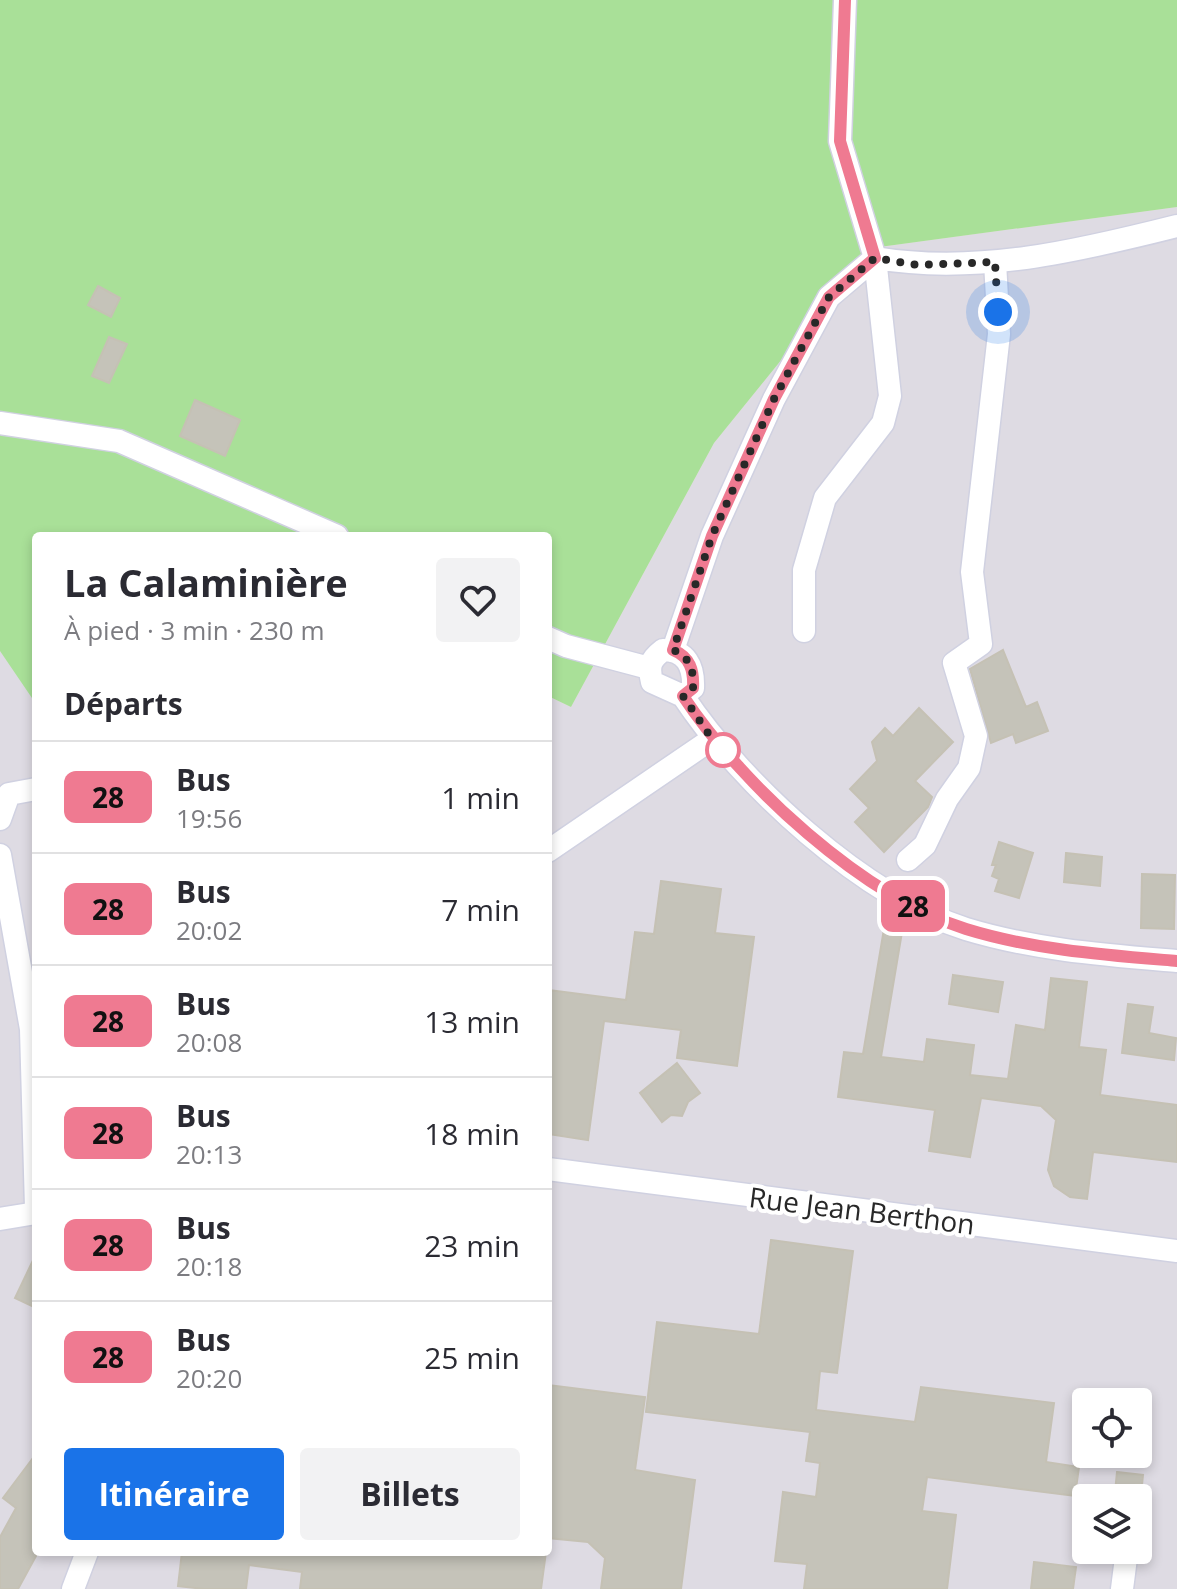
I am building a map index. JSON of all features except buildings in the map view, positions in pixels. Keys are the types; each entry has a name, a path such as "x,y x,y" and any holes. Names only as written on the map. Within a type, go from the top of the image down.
{"street":[{"path":"804,631 804,570 825,498 883,423 890,396 875,258 840,141 845,0"},
{"path":"673,650 712,536 774,399 829,297 875,258 917,265 995,262 1102,245 1177,226"},
{"path":"908,860 925,845 947,799 969,768 976,736 954,663 981,644 972,572 999,334 995,262"},
{"path":"0,422 119,441 328,532"},
{"path":"552,640 649,668"},
{"path":"683,696 693,688 691,665 682,654 663,650 654,657 649,668 652,682 683,696 712,739 784,810 869,882 921,910 966,929 1061,951 1177,961"},
{"path":"552,848 712,739"},
{"path":"0,819 9,794 32,790"},
{"path":"0,855 31,1029 32,1065"},
{"name":"Rue Jean Berthon","path":"552,1170 1177,1251"},
{"path":"0,1219 32,1212"},
{"path":"73,1589 85,1556"},
{"path":"1122,1589 1125,1564"}],"shaded area":[{"path":"1177,207 1177,1589 0,1589 0,651 32,695 32,1556 552,1556 552,698 571,707 714,443 872,248"}],"green space":[{"path":"0,0 1177,0 1177,207 872,248 714,443 571,707 552,698 552,532 32,532 32,698 0,651"}],"bus line":[{"name":"28","path":"845,0 840,141 875,258 829,297 774,399 712,536 673,650 682,654 691,665 694,678 693,688 683,696 712,739 784,810 869,882 921,910 966,929 1061,951 1177,961"}],"route":[{"path":"723,750 730,757 712,739 683,696 693,688 694,678 691,665 682,654 673,650 712,536 774,399 829,297 875,258 917,265 995,262 998,312"}]}
